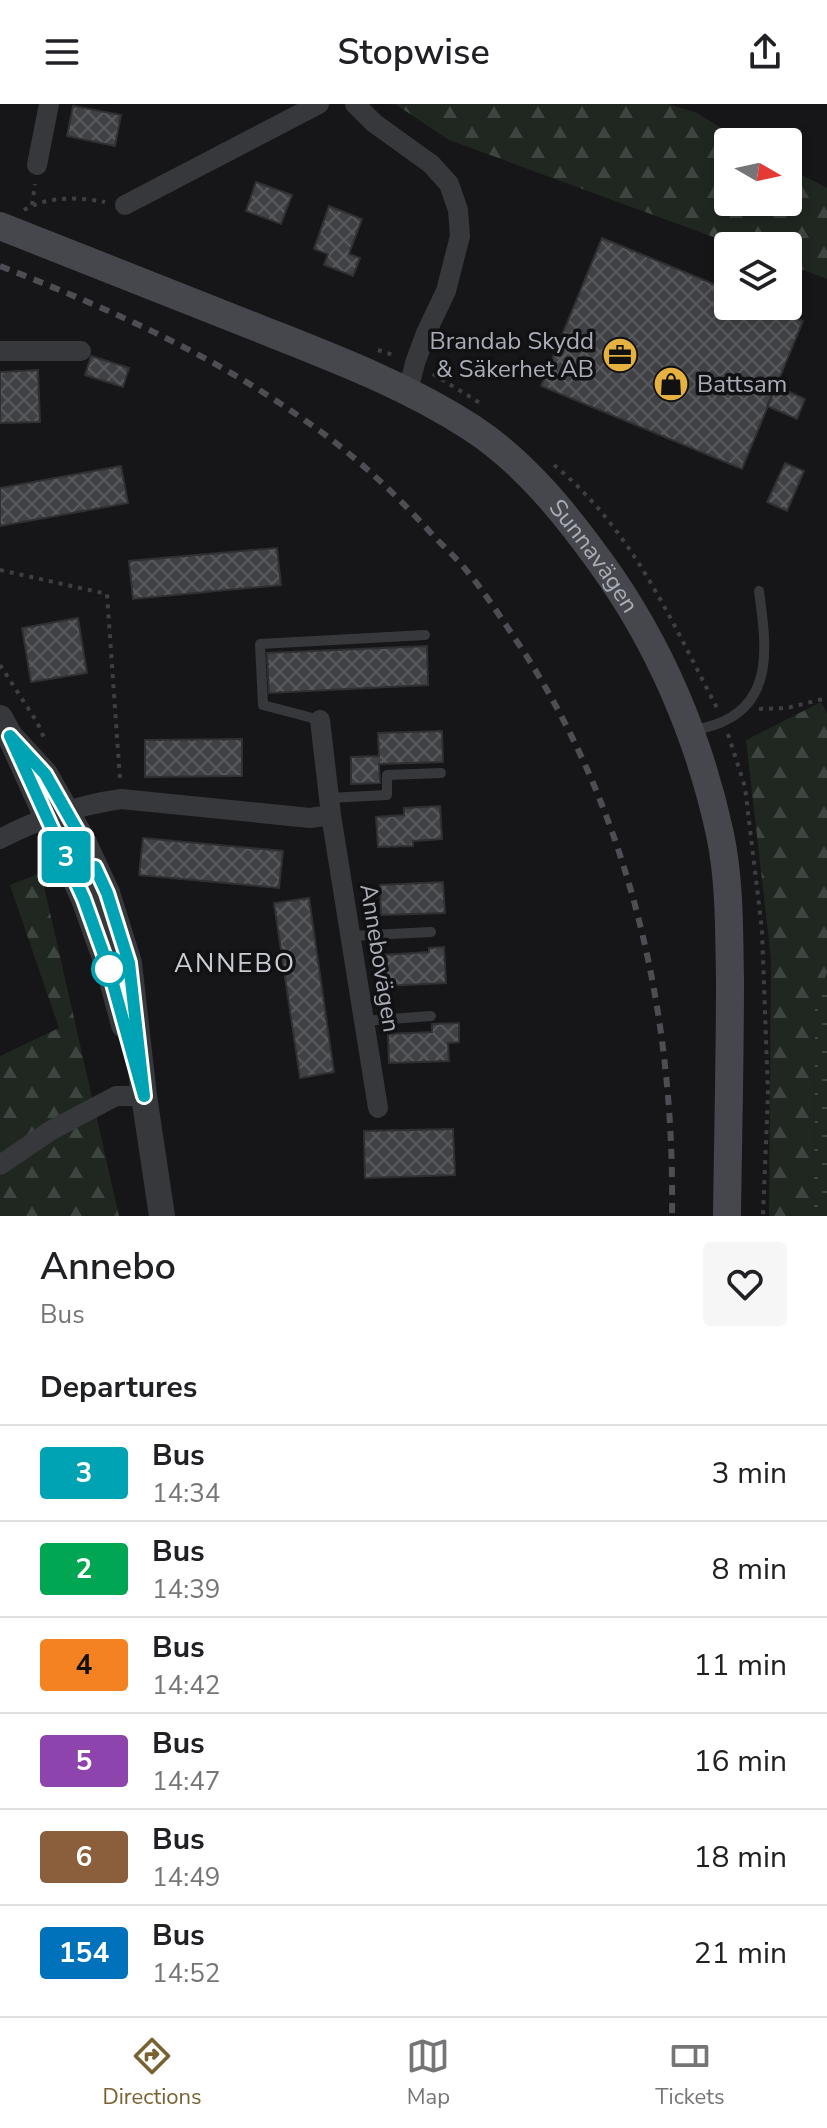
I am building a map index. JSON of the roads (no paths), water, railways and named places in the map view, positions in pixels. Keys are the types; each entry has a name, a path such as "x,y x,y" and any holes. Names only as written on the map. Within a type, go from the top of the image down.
{"main road":[{"name":"Sunnavägen","path":"0,226 311,349 411,377 528,474 576,528 621,591 653,646 684,714 705,776 720,837 729,907 727,1216"}],"street":[{"path":"37,165 49,104"},
{"path":"125,205 319,104"},
{"path":"355,104 374,123 431,164 449,184 458,210 460,236 446,291 426,333 411,377"},
{"path":"0,351 81,351"},
{"name":"Annebovägen","path":"320,720 330,806 378,1108"},
{"path":"5,727 45,774 58,814 107,893 129,963 162,1216"},
{"path":"0,839 23,827 91,803 121,799 310,818 330,806"},
{"path":"0,1165 50,1131 116,1096 144,1096"}],"lane":[{"path":"690,732 724,721 740,710 759,688 764,634 759,591"},
{"path":"320,720 263,705 260,644 425,635"},
{"path":"330,806 387,795 387,775 441,773"},
{"path":"350,936 431,932"},
{"path":"364,1021 431,1016"}],"railway":[{"path":"0,266 79,298 194,352 303,419 386,486 461,564 484,594 559,711 591,778 618,848 639,919 665,1066 671,1141 672,1216"}],"place":[{"name":"Brandab Skydd & Säkerhet AB","path":"620,355"},
{"name":"Battsam","path":"671,384"}],"district":[{"name":"ANNEBO","path":"235,963"}]}
